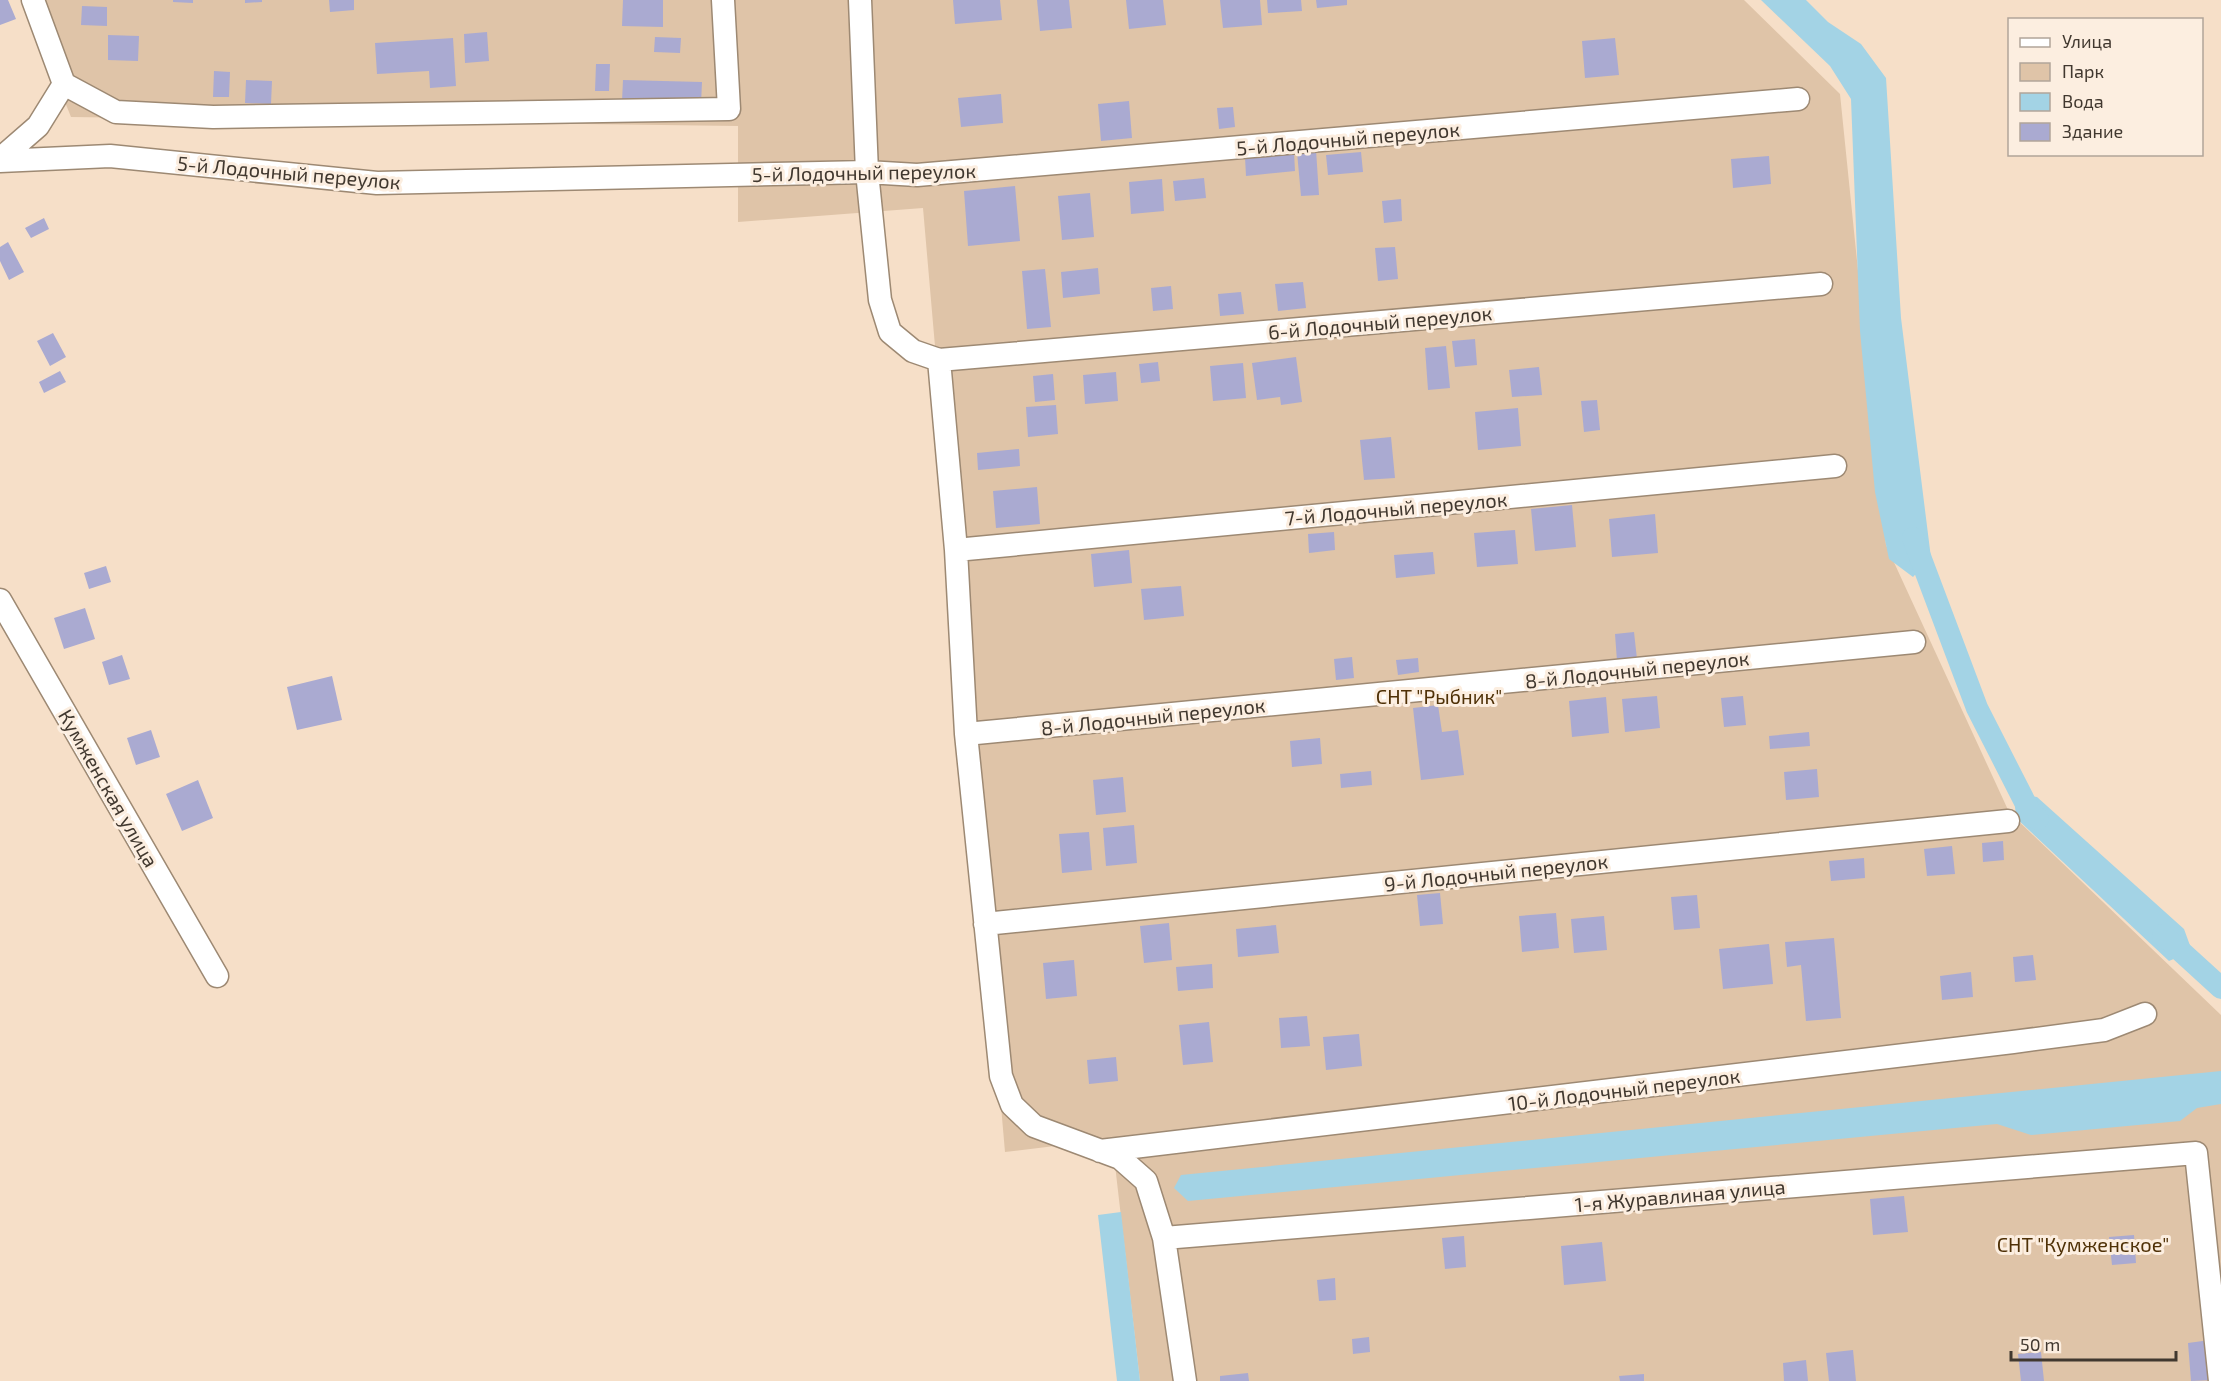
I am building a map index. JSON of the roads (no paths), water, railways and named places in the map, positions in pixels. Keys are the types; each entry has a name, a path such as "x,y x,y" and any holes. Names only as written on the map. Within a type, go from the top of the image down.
{"street":[{"path":"33,0 64,84 116,112 213,117 729,109 723,0"},
{"path":"860,0 867,172 880,300 890,332 913,351 939,360 956,550 966,735 1000,1076 1012,1105 1034,1126 1120,1158 1146,1181 1164,1238 1185,1381"},
{"path":"0,160 38,126 64,84"},
{"name":"5-й Лодочный переулок","path":"0,160 110,156 377,183 867,172 917,175 1798,99"},
{"name":"6-й Лодочный переулок","path":"939,360 1821,284"},
{"name":"7-й Лодочный переулок","path":"956,550 1835,466"},
{"name":"Кумженская улица","path":"0,600 217,976"},
{"name":"8-й Лодочный переулок","path":"966,735 1914,642"},
{"name":"9-й Лодочный переулок","path":"985,924 2008,821"},
{"name":"10-й Лодочный переулок","path":"1100,1151 2013,1042 2104,1030 2145,1014"},
{"name":"1-я Журавлиная улица","path":"1164,1238 2196,1153 2220,1381"}],"water":[{"path":"1761,0 1806,0 1828,22 1861,44 1886,78 1901,318 1931,558 1913,577 1889,559 1875,492 1860,331 1851,99 1830,66"},
{"path":"2014,794 2037,797 2184,929 2192,951 2169,961 2016,818"},
{"path":"2221,1071 2221,1104 2197,1108 2180,1121 2031,1135 1997,1124 1188,1201 1174,1188 1181,1175"},
{"path":"1121,1212 1140,1381 1117,1381 1098,1215"}],"waterway":[{"path":"1913,538 1977,708 2030,812 2038,819"},
{"path":"2163,935 2221,988"}],"park label":[{"name":"СНТ \"Рыбник\"","path":"1439,696"},
{"name":"СНТ \"Кумженское\"","path":"2083,1244"}]}
